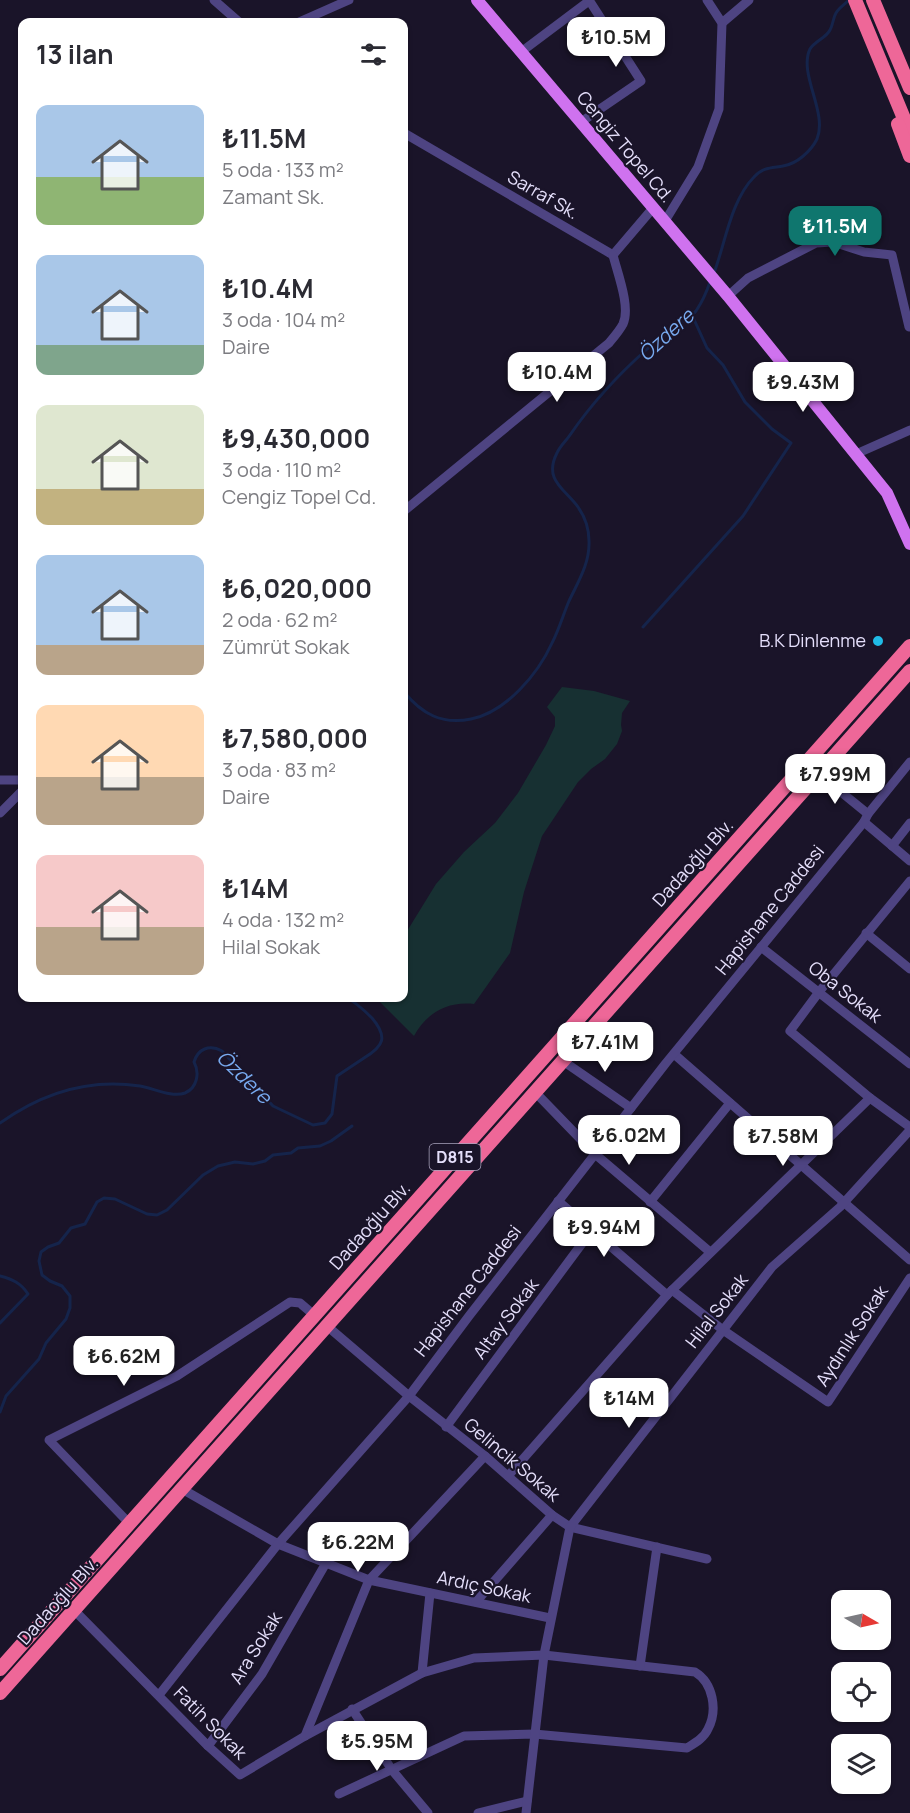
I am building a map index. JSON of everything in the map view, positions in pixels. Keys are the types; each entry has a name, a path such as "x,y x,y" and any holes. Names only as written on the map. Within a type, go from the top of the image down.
{"highway":[{"path":"855,0 910,133"},
{"path":"873,0 910,88"},
{"path":"887,78 896,117 910,156"},
{"name":"Dadaoğlu Blv.","path":"0,1668 910,646"},
{"name":"Dadaoğlu Blv.","path":"0,1693 910,672"}],"main road":[{"name":"Cengiz Topel Cd.","path":"477,0 724,291"},
{"path":"724,291 887,493 907,532 910,544"}],"street":[{"path":"214,0 234,18"},
{"path":"664,222 698,167 719,109 722,23 707,0"},
{"path":"722,23 749,0"},
{"path":"308,18 346,1"},
{"path":"521,52 589,1 641,81 581,122"},
{"name":"Sarraf Sk.","path":"408,135 613,255"},
{"path":"408,508 609,343 624,323 626,312 626,300 613,255 653,208"},
{"path":"724,291 816,243 833,242 864,252 892,255 909,327"},
{"path":"856,454 910,430"},
{"name":"Hapishane Caddesi","path":"159,1695 278,1544 408,1396 631,1108 910,762"},
{"path":"819,774 910,861"},
{"path":"0,780 18,780"},
{"path":"0,813 18,795"},
{"path":"892,846 910,823"},
{"path":"910,881 866,933 790,1031 910,1129"},
{"path":"866,933 910,969"},
{"name":"Oba Sokak","path":"760,946 910,1064"},
{"path":"674,1054 910,1260"},
{"path":"563,1061 631,1108"},
{"path":"536,1092 595,1154 710,1252"},
{"path":"508,1476 669,1292 870,1098"},
{"path":"650,1202 730,1103"},
{"name":"Hilal Sokak","path":"526,1813 544,1655 570,1527 772,1267 844,1202 910,1129"},
{"name":"Aydınlık Sokak","path":"558,1201 669,1292 828,1402 910,1278"},
{"name":"Altay Sokak","path":"446,1427 592,1230"},
{"path":"129,1523 49,1440 177,1376 290,1302 300,1303 315,1315"},
{"name":"Gelincik Sokak","path":"327,1326 408,1396 485,1456 552,1515 570,1527 707,1559"},
{"path":"305,1736 369,1580 485,1456"},
{"name":"Ardıç Sokak","path":"182,1489 278,1544 369,1580 550,1618"},
{"path":"476,1602 552,1515"},
{"path":"640,1666 657,1547"},
{"name":"Ara Sokak","path":"208,1746 262,1674 326,1563"},
{"path":"422,1673 430,1593"},
{"name":"Fatih Sokak","path":"74,1610 240,1776 352,1709 422,1673 474,1658 544,1655 695,1672 707,1682 711,1693 712,1721 708,1730 687,1748 534,1734 464,1736 339,1794"},
{"path":"352,1709 392,1770 428,1813"},
{"path":"478,1813 527,1801"}],"green space":[{"path":"562,687 594,691 630,701 622,713 622,731 617,744 605,759 578,782 542,836 524,892 510,953 474,1004 455,1004 439,1010 425,1021 414,1036 380,1002 408,1002 408,930 436,884 464,852 495,823 518,793 555,726 555,717 547,707"}],"waterway":[{"name":"Özdere","path":"714,273 734,210 746,187 761,171 788,165 798,160 817,139 819,117 807,59 810,49 828,33 836,13 849,0"},
{"name":"Özdere","path":"408,697 433,716 451,720 471,719 496,709 508,700 538,667 557,633 583,572 589,549 588,532 583,515 554,477 553,462 557,453 615,379 653,344 696,311 710,282"},
{"path":"643,627 743,516 791,443 772,429 745,402 723,365 707,348 692,315"},
{"name":"Özdere","path":"0,1123 32,1103 84,1086 121,1084 140,1086 168,1094 185,1093 195,1084 197,1071 194,1062 198,1054 208,1048 222,1051 273,1106 313,1125 325,1123 332,1114 337,1076 371,1054 382,1041 380,1031 372,1018 354,1002"},
{"path":"0,1412 6,1396 39,1359 46,1343 66,1319 70,1308 70,1296 62,1286 42,1275 39,1261 41,1252 59,1243 71,1228 85,1224 97,1202 104,1198 115,1199 147,1214 157,1215 167,1210 203,1175 218,1166 235,1162 253,1164 265,1161 273,1155 291,1153 298,1148 320,1146 352,1126"},
{"name":"Özdere","path":"0,1276 16,1282 28,1294 0,1323"}],"place":[{"name":"B.K Dinlenme","path":"878,641"}]}
